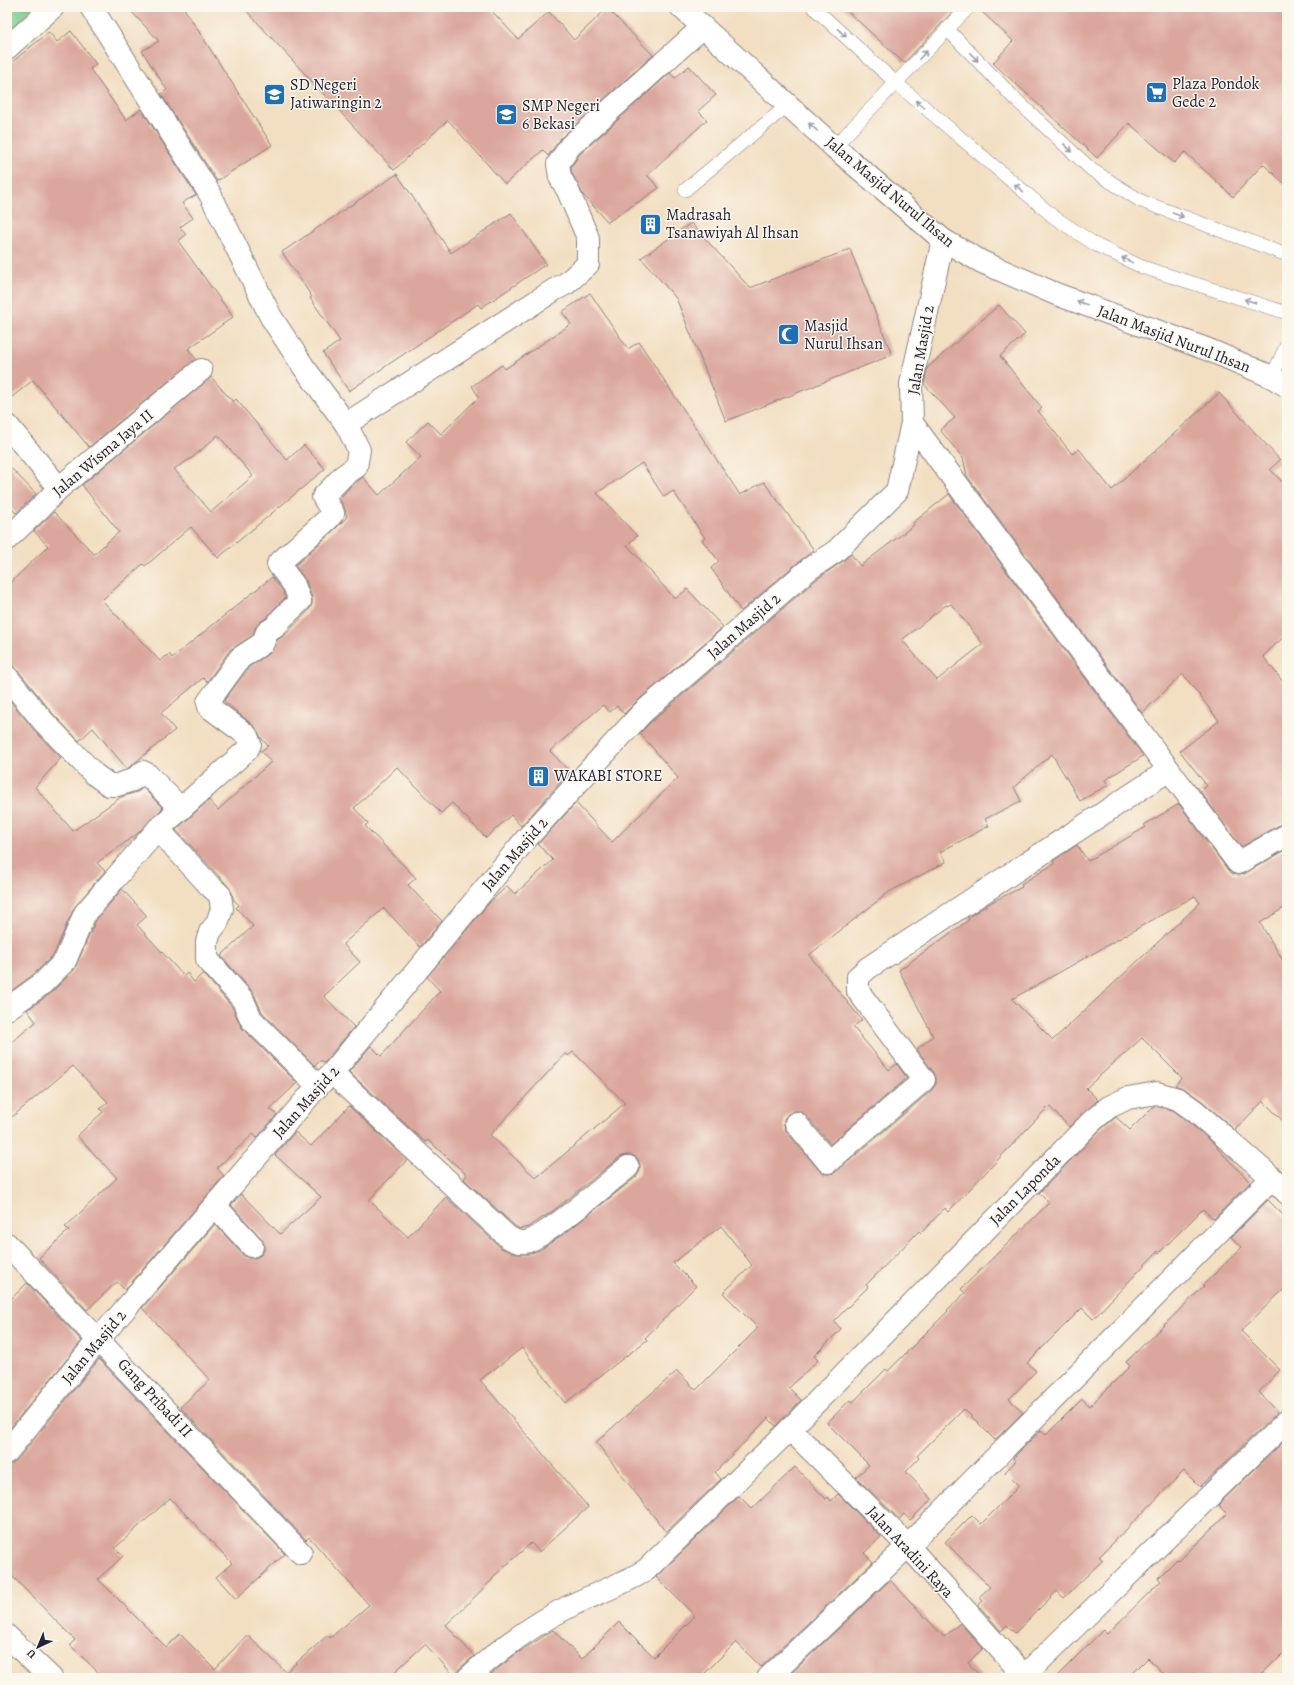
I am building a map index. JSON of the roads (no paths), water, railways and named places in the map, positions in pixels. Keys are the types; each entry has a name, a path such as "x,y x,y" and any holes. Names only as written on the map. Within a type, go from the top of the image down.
{"street":[{"path":"7,48 54,7"},
{"path":"8,1007 42,984 65,961 85,913 158,829 247,750 250,744 247,736 209,707 208,702 240,658 263,643 267,632 276,627 282,618 300,601 294,586 278,564 333,513 323,497 343,476 356,467 359,450 346,424 303,366 272,316 210,194 91,7"},
{"name":"Jalan Masjid Nurul Ihsan","path":"682,7 834,147 944,240 982,262 1056,294 1209,350 1279,382"},
{"path":"346,424 567,283 588,264 588,238 568,191 560,177 558,164 570,146 703,27"},
{"name":"Jalan Masjid 2","path":"7,1452 100,1339 325,1080 526,839 642,713 809,569 836,551 898,491 912,423 911,384 944,240"},
{"name":"Jalan Wisma Jaya II","path":"7,539 59,488 201,370"},
{"path":"912,423 1238,864 1287,835"},
{"path":"7,425 59,488"},
{"path":"7,677 43,721 94,774 109,785 117,785 133,780 143,772 147,774 181,809"},
{"path":"796,1123 828,1162 924,1080 858,991 858,977 868,968 1169,770"},
{"path":"158,829 220,895 222,909 217,922 210,932 207,942 207,959 243,1000 251,1019 516,1242 525,1242 547,1232 628,1167"},
{"name":"Jalan Laponda","path":"468,1678 485,1662 531,1627 574,1604 630,1580 646,1570 790,1429 1087,1127 1109,1108 1128,1098 1157,1093 1178,1099 1272,1178 1287,1193"},
{"path":"768,1678 908,1546 1272,1178"},
{"path":"216,1207 252,1246"},
{"name":"Gang Pribadi II","path":"7,1244 100,1339 301,1553"},
{"path":"1024,1677 1287,1421"},
{"name":"Jalan Aradini Raya","path":"790,1429 908,1546 1024,1677"},
{"path":"7,1636 51,1678"}],"lane":[{"path":"813,7 896,84 1054,217 1096,245 1142,268 1287,313"},
{"path":"834,147 969,7"},
{"path":"947,29 1014,98 1092,170 1141,201 1287,255"},
{"path":"685,190 788,105"},
{"path":"1279,382 1287,344"}],"place":[{"name":"Plaza Pondok Gede 2","path":"1156,93"},
{"name":"SD Negeri Jatiwaringin 2","path":"275,94"},
{"name":"SMP Negeri 6 Bekasi","path":"507,115"},
{"name":"Madrasah Tsanawiyah Al Ihsan","path":"651,224"},
{"name":"Masjid Nurul Ihsan","path":"788,335"},
{"name":"WAKABI STORE","path":"539,776"}]}
